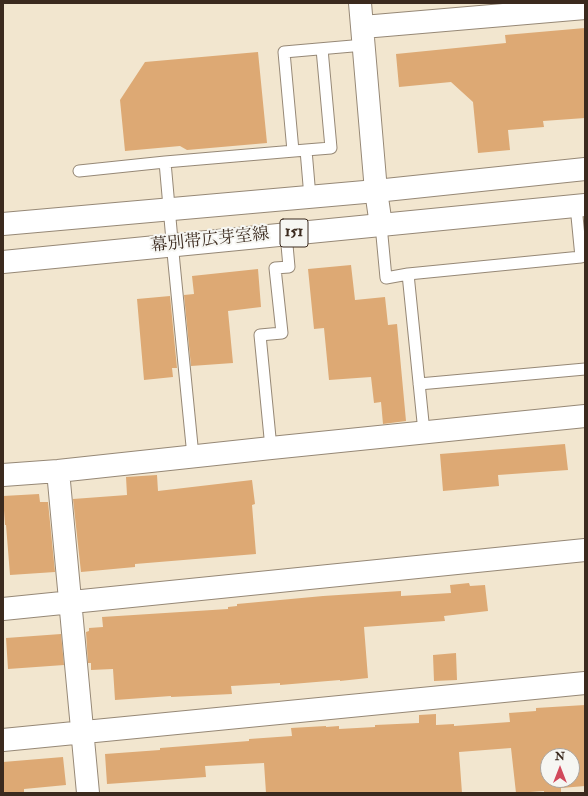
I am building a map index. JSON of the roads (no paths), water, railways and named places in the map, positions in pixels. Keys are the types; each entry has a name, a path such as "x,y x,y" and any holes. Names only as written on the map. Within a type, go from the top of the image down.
{"street":[{"path":"360,3 376,191 381,225"},
{"path":"363,36 585,8"},
{"name":"幕別帯広芽室線","path":"3,224 376,191 585,169"},
{"name":"幕別帯広芽室線","path":"3,262 581,206"},
{"path":"3,475 58,471 585,416"},
{"path":"58,471 88,793"},
{"path":"3,609 585,550"},
{"path":"3,740 585,683"}],"lane":[{"path":"293,151 284,52 322,49 363,36"},
{"path":"79,171 331,148 322,49"},
{"path":"306,150 310,197"},
{"path":"165,162 193,456"},
{"path":"381,225 386,278 408,274 581,257 581,206"},
{"path":"271,448 260,335 282,333 275,268 290,268 286,234"},
{"path":"408,274 424,432"},
{"path":"419,384 585,369"}]}
